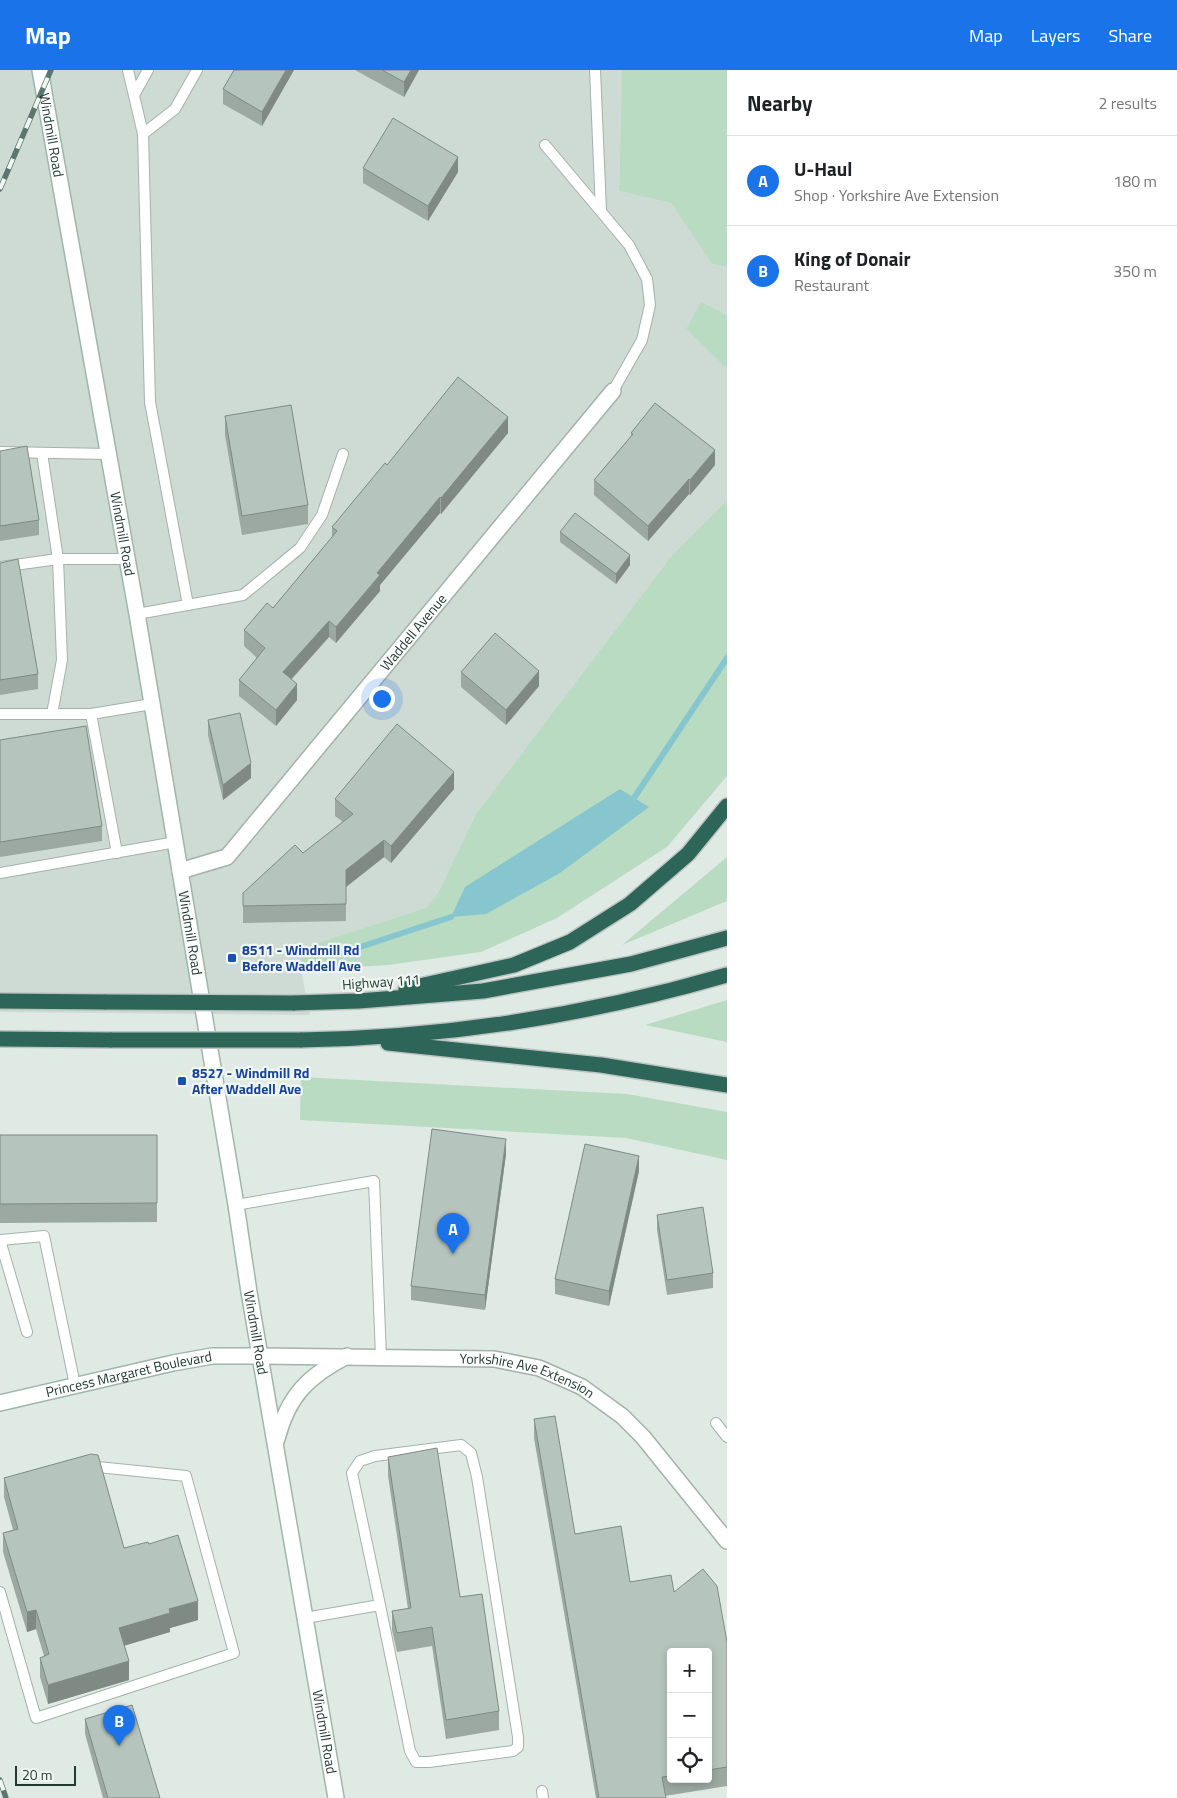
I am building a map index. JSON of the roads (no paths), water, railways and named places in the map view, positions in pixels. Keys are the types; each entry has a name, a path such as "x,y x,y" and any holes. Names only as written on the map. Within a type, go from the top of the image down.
{"highway":[{"path":"359,1001 514,965 570,942 630,904 688,854 727,806"},
{"name":"Highway 111","path":"0,1001 293,1003 359,1001 484,991 631,964 727,938"},
{"path":"0,1039 356,1039 477,1027 605,1006 678,989 727,975"},
{"path":"356,1039 601,1065 727,1085"}],"main road":[{"name":"Windmill Road","path":"40,70 128,559 260,1356 336,1798"},
{"name":"Waddell Avenue","path":"180,871 227,858 613,392"},
{"name":"Princess Margaret Boulevard","path":"0,1403 173,1363 212,1356 260,1356"},
{"name":"Yorkshire Ave Extension","path":"260,1356 494,1359 539,1368 570,1381 610,1406 632,1425 727,1541"},
{"path":"275,1445 282,1419 300,1390 312,1377 347,1356"}],"lane":[{"path":"128,70 142,134 150,402 188,605"},
{"path":"134,95 148,70"},
{"path":"142,134 174,109 197,70"},
{"path":"595,70 601,211"},
{"path":"545,145 629,245 647,278 650,305 642,340 613,392"},
{"path":"0,452 109,454"},
{"path":"42,453 58,559 62,660 52,714"},
{"path":"137,614 243,595 300,548 322,515 343,454"},
{"path":"0,567 58,559 128,559"},
{"path":"0,714 91,714 152,704"},
{"path":"91,714 117,853"},
{"path":"0,873 176,842"},
{"path":"236,1205 374,1181 381,1357"},
{"path":"26,1332 1,1240 44,1236 75,1385"},
{"path":"716,1423 727,1437"},
{"path":"460,1445 471,1453 477,1478 518,1737 518,1747 512,1751 416,1762 410,1751 380,1605 352,1473 360,1461 375,1456 460,1445"},
{"path":"0,1592 36,1718 234,1654 186,1476 86,1466 76,1469"},
{"path":"305,1618 380,1605"}],"water":[{"path":"620,789 649,807 560,873 486,914 451,917 465,887"}],"waterway":[{"path":"634,798 727,658"},
{"path":"342,953 451,917"}],"railway":[{"path":"0,189 51,70"},
{"path":"0,1780 6,1798"}],"place":[{"name":"8511 - Windmill Rd Before Waddell Ave","path":"232,958"},
{"name":"8527 - Windmill Rd After Waddell Ave","path":"182,1081"},
{"name":"U-Haul","path":"453,1254"},
{"name":"King of Donair","path":"119,1746"}]}
